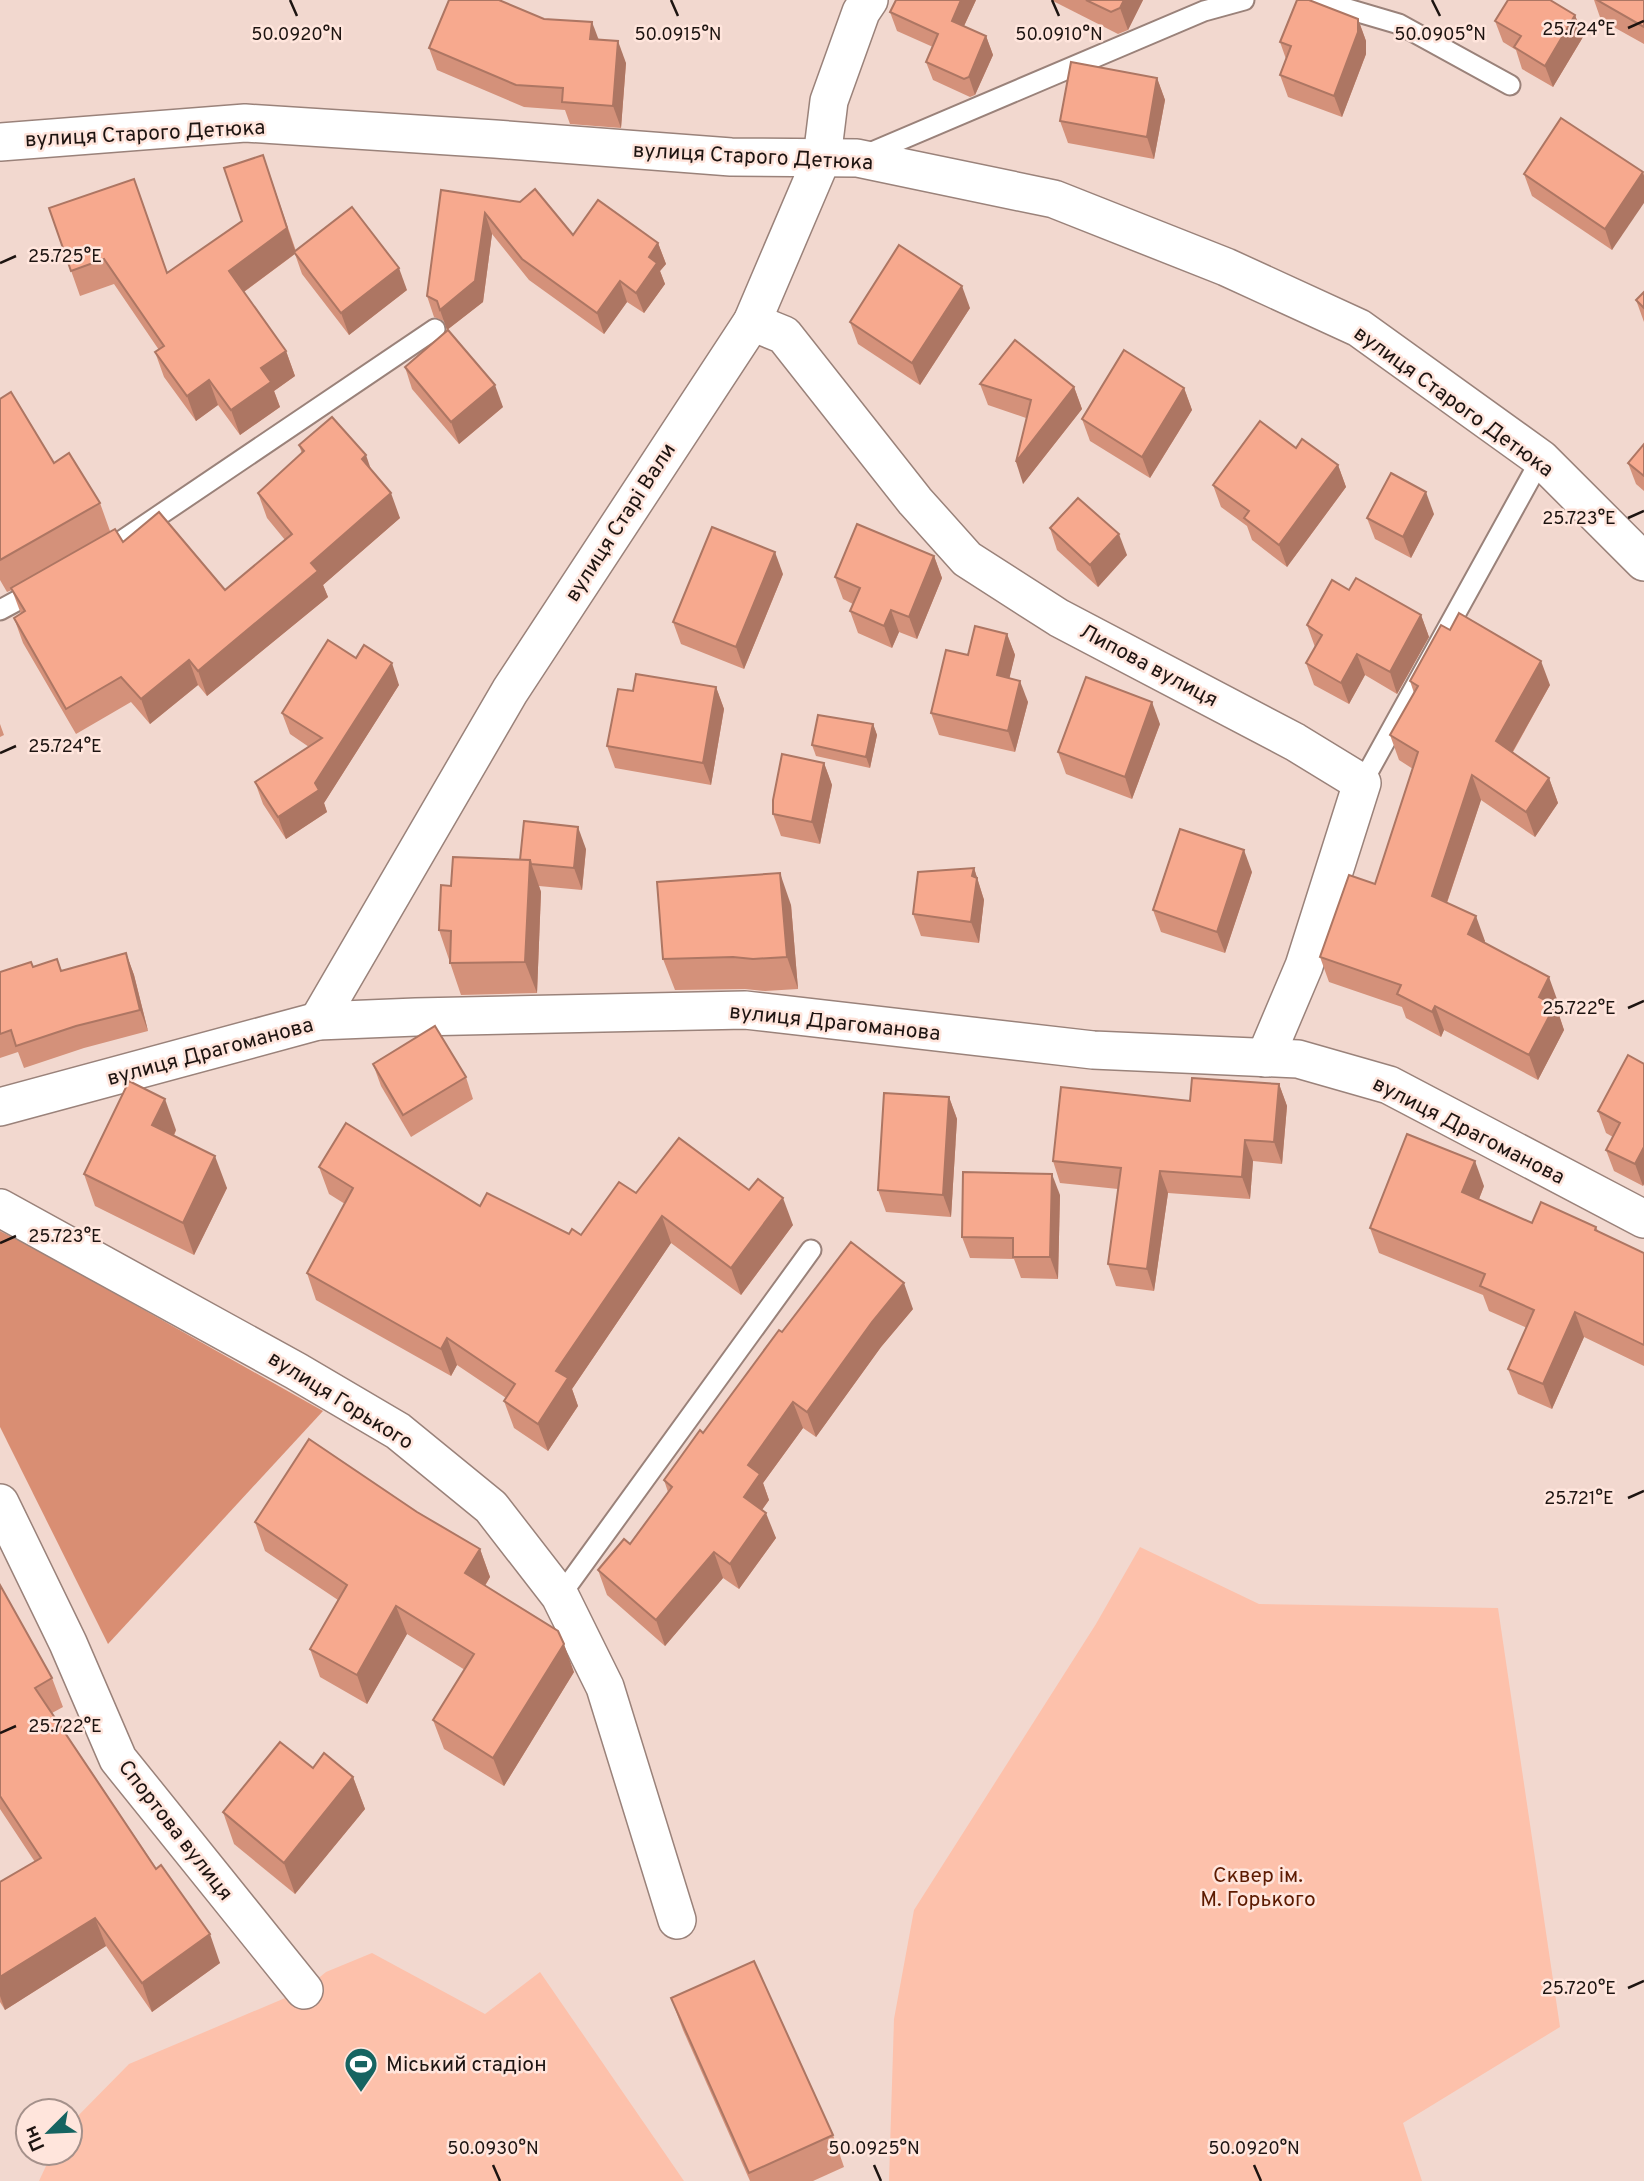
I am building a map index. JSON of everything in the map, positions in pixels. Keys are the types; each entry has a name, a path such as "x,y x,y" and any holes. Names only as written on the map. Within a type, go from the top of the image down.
{"street":[{"name":"вулиця Старі Вали","path":"318,1021 510,691 752,322 840,158 829,100 869,0"},
{"name":"вулиця Старого Детюка","path":"0,142 245,123 731,157 840,158 1054,199 1226,267 1359,328 1541,459 1644,562"},
{"name":"Липова вулиця","path":"752,322 784,335 915,501 967,559 1059,618 1295,741 1362,783"},
{"path":"1265,1058 1304,966 1362,783"},
{"name":"вулиця Драгоманова","path":"0,1107 318,1021 745,1010 1093,1050 1298,1059 1389,1085 1644,1219"},
{"name":"вулиця Горького","path":"0,1208 296,1371 398,1431 491,1507 560,1596 605,1686 677,1920"},
{"name":"Спортова вулиця","path":"0,1503 68,1643 118,1759 304,1990"}],"lane":[{"path":"840,158 1204,11 1244,0"},
{"path":"1317,0 1399,24 1510,85"},
{"path":"88,562 435,329"},
{"path":"1362,783 1541,459"},
{"path":"0,610 55,580"},
{"path":"560,1596 811,1250"}],"green space":[{"name":"Сквер ім. М. Горького","path":"1140,1547 1259,1604 1498,1608 1560,2027 1403,2123 1422,2181 889,2181 894,2019 914,1910 1096,1624"},
{"name":"Міський стадіон","path":"372,1953 485,2014 540,1972 684,2181 39,2181 46,2167 84,2167 84,2110 129,2064 304,1990 326,1972"}],"shaded area":[{"path":"0,1231 323,1411 108,1644 0,1427"}],"building":[{"path":"449,0 499,0 544,19 592,22 590,39 618,41 613,106 562,102 563,88 516,85 429,48"},
{"path":"896,0 961,0 952,21 986,36 969,77 964,79 926,62 938,34 890,12"},
{"path":"1086,0 1124,0 1120,8 1111,12"},
{"path":"1297,0 1309,0 1358,19 1358,32 1334,96 1280,75 1291,46 1280,42"},
{"path":"1508,0 1550,0 1575,15 1545,66 1514,47 1521,36 1495,21"},
{"path":"1597,0 1644,0 1644,27"},
{"path":"1071,62 1157,78 1147,137 1060,121"},
{"path":"1561,118 1643,172 1605,229 1524,174"},
{"path":"263,155 287,228 229,271 286,351 261,368 271,382 231,410 209,380 187,396 155,352 164,346 104,259 71,271 49,208 134,179 167,273 242,221 224,168"},
{"path":"535,189 573,235 598,200 658,243 649,257 657,263 636,293 620,281 597,313 522,259 485,213 475,281 440,310 437,301 427,296 441,190 520,202"},
{"path":"352,207 399,268 341,313 294,252"},
{"path":"899,245 962,286 912,363 850,322"},
{"path":"1644,292 1644,308 1636,300"},
{"path":"448,330 495,385 451,422 405,367"},
{"path":"1015,340 1074,387 1016,462 1031,400 980,384"},
{"path":"1124,350 1184,388 1142,457 1082,419"},
{"path":"11,392 54,463 69,453 100,503 0,560 0,399"},
{"path":"332,417 366,455 362,459 391,493 311,563 318,571 198,671 189,660 141,699 121,677 66,709 14,618 25,611 11,588 115,529 123,542 159,512 225,590 292,534 258,493 304,451 299,445"},
{"path":"1260,421 1296,448 1302,439 1338,465 1279,545 1244,518 1249,511 1213,485"},
{"path":"1644,444 1644,476 1628,463"},
{"path":"1391,473 1426,492 1403,537 1367,518"},
{"path":"1078,498 1119,534 1090,565 1050,528"},
{"path":"857,524 934,556 909,617 891,610 884,626 850,611 860,588 835,577"},
{"path":"712,527 775,552 736,647 673,622"},
{"path":"1356,578 1421,615 1390,672 1357,654 1341,683 1306,663 1322,635 1307,625 1332,580 1349,590"},
{"path":"1459,613 1541,661 1496,741 1549,778 1526,812 1472,775 1432,896 1476,916 1468,934 1549,977 1539,997 1555,1005 1529,1055 1435,1006 1432,1012 1397,994 1401,985 1320,957 1349,875 1375,884 1418,752 1390,735 1418,686 1410,681 1441,625 1450,630"},
{"path":"975,626 1007,634 997,675 1020,681 1008,731 931,713 946,650 968,655"},
{"path":"328,640 356,658 364,645 392,663 315,783 319,790 278,817 255,782 322,738 282,713"},
{"path":"636,674 716,687 703,763 607,746 618,689 633,691"},
{"path":"1086,677 1152,702 1125,777 1058,752"},
{"path":"818,715 873,724 866,757 812,745"},
{"path":"782,754 824,763 812,822 773,814"},
{"path":"524,821 578,827 574,868 531,864 530,860 520,860"},
{"path":"1180,829 1244,850 1217,932 1153,910"},
{"path":"453,857 530,860 525,962 450,963 451,931 439,930 441,885 451,886"},
{"path":"974,868 972,876 977,878 971,922 913,914 918,872"},
{"path":"780,873 787,957 663,959 657,882"},
{"path":"126,953 140,1010 76,1026 16,1046 11,1030 0,1034 0,972 31,962 33,967 57,959 61,971"},
{"path":"435,1026 466,1077 403,1115 373,1064"},
{"path":"1628,1055 1644,1064 1644,1147 1635,1164 1606,1150 1620,1123 1598,1111"},
{"path":"1192,1078 1279,1084 1274,1142 1245,1140 1242,1177 1160,1171 1147,1269 1108,1264 1121,1168 1053,1161 1061,1087 1190,1101"},
{"path":"129,1081 165,1099 152,1125 215,1156 183,1223 84,1174"},
{"path":"884,1093 949,1097 943,1195 878,1190"},
{"path":"346,1123 480,1206 487,1193 569,1234 572,1229 581,1235 619,1182 636,1193 679,1138 749,1190 758,1179 783,1198 731,1268 662,1216 556,1371 568,1378 538,1424 504,1401 515,1384 447,1338 441,1349 307,1273 353,1188 319,1167"},
{"path":"1407,1134 1475,1161 1462,1192 1532,1223 1541,1202 1644,1253 1644,1345 1575,1312 1543,1384 1508,1369 1534,1310 1480,1286 1485,1274 1370,1228"},
{"path":"963,1172 1052,1174 1050,1257 1013,1257 1013,1238 962,1237"},
{"path":"851,1242 904,1283 872,1322 807,1412 793,1402 748,1465 760,1474 744,1497 766,1513 730,1564 714,1552 656,1620 598,1570 624,1539 630,1544 672,1487 664,1480 700,1430 703,1433 779,1330 782,1332"},
{"path":"309,1439 417,1512 480,1549 465,1573 558,1631 564,1644 493,1758 433,1720 474,1654 396,1606 357,1675 310,1649 347,1585 255,1522"},
{"path":"0,1585 52,1678 35,1688 156,1869 161,1865 210,1934 142,1983 95,1918 0,1977 0,1882 41,1858 0,1796"},
{"path":"280,1742 313,1768 324,1753 353,1777 284,1863 223,1812"},
{"path":"754,1961 833,2135 749,2173 671,1998"}],"place":[{"name":"Міський стадіон","path":"361,2094"}]}
